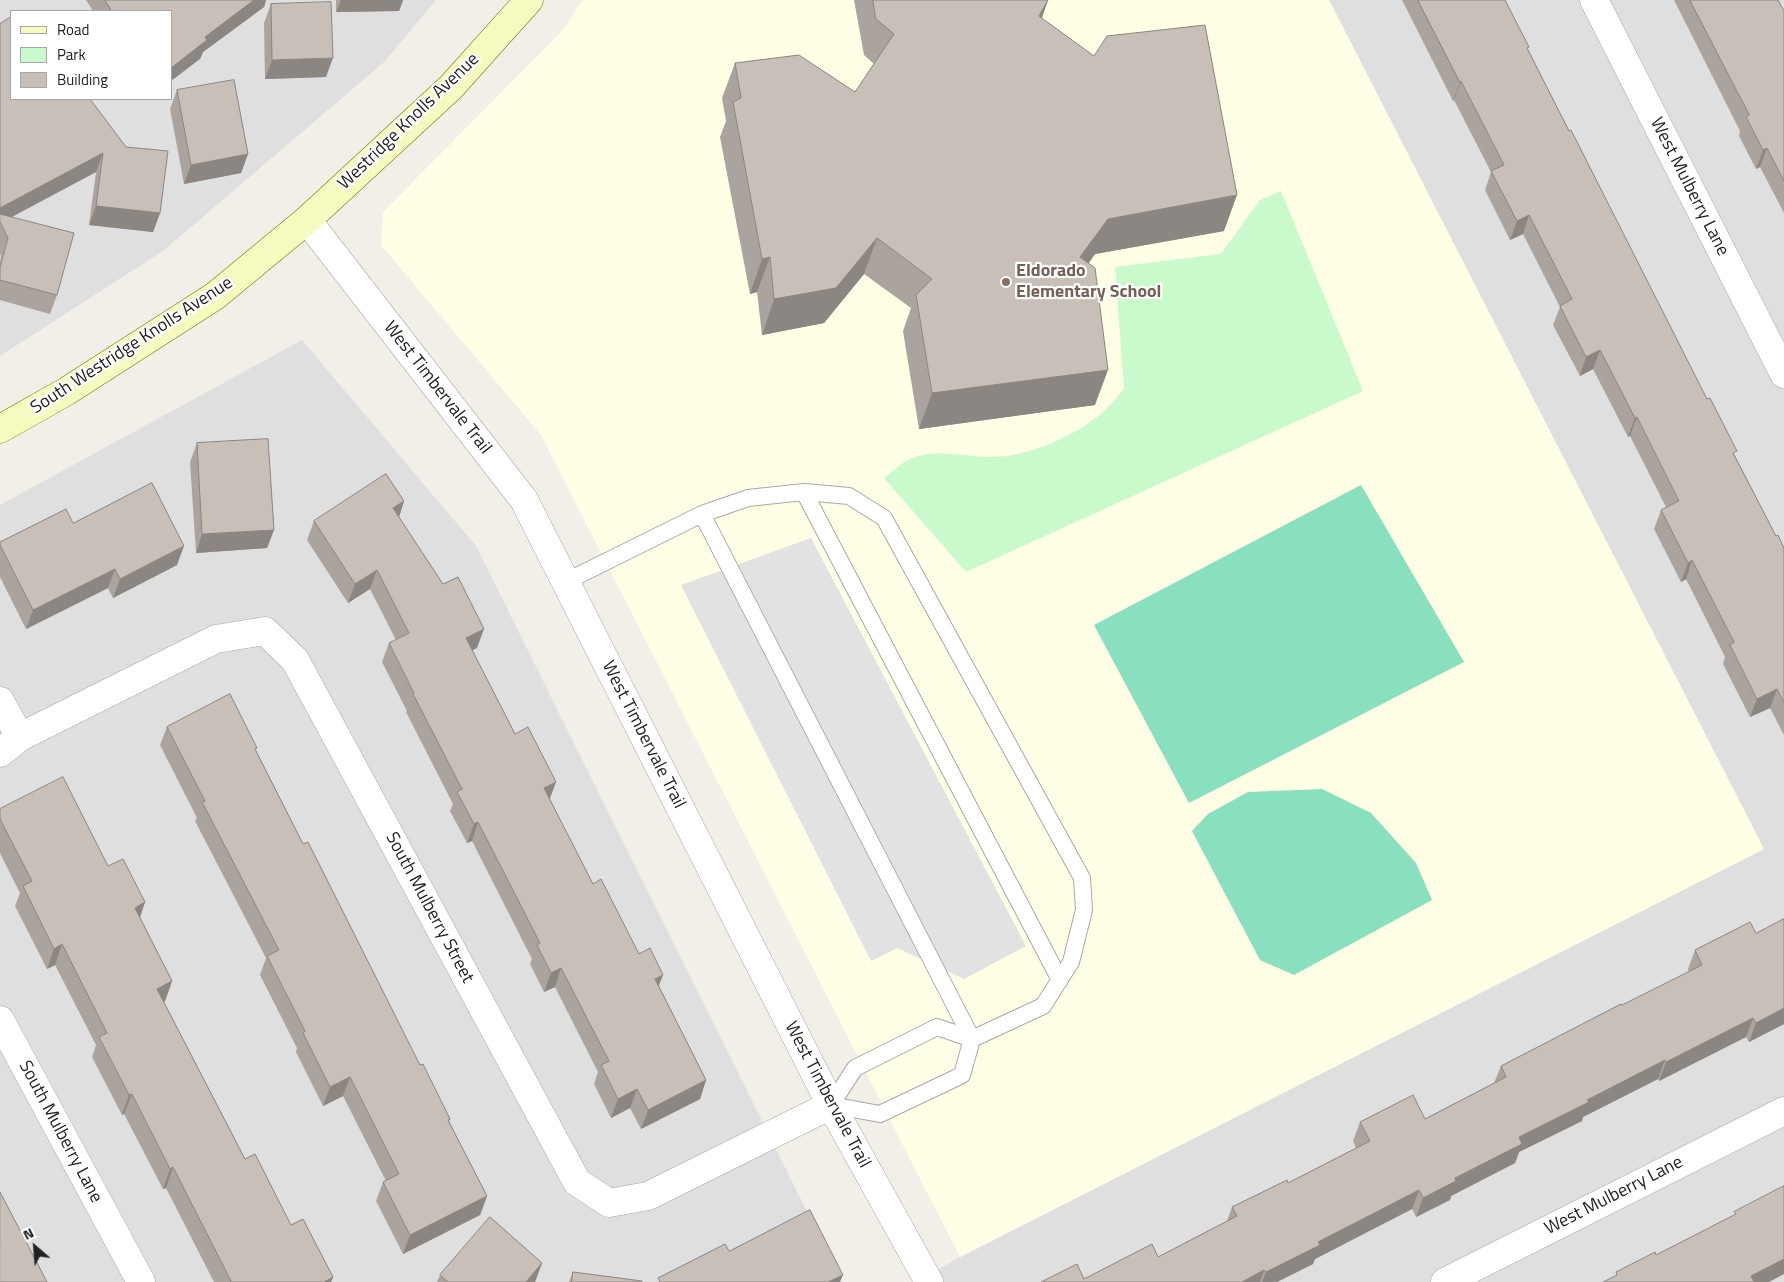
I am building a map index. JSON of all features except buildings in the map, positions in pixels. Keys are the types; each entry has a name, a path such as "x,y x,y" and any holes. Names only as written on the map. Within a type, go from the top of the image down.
{"street":[{"name":"Westridge Knolls Avenue","path":"307,220 451,87 529,0"},
{"name":"West Mulberry Lane","path":"1594,0 1784,374"},
{"name":"South Westridge Knolls Avenue","path":"0,429 67,391 215,296 307,220"},
{"name":"West Timbervale Trail","path":"307,220 524,500 831,1105 929,1282"},
{"name":"South Mulberry Street","path":"10,745 216,639 265,631 295,660 577,1182 609,1202 648,1196 831,1105"},
{"path":"0,701 10,745"},
{"name":"South Mulberry Lane","path":"0,1020 141,1282"},
{"name":"West Mulberry Lane","path":"1445,1282 1784,1111"}],"lane":[{"path":"565,582 702,514 748,498 804,492 849,496 884,518 1082,878 1084,910 1070,962 1043,1006 972,1039 936,1027 854,1068 831,1105 880,1114 962,1075 972,1039 702,514"},
{"path":"804,492 1060,980"}],"shaded area":[{"path":"0,0 436,0 384,62 163,251 0,356"},
{"path":"583,0 1329,0 1764,849 960,1257 541,435 381,245 383,212 561,32"},
{"path":"1329,0 1784,0 1784,1282 915,1282 960,1257 1764,849"},
{"path":"302,340 476,546 842,1282 0,1282 0,505"},
{"path":"811,538 1026,946 964,979 897,948 871,961 681,585"}],"green space":[{"path":"1281,191 1363,391 966,572 884,478 908,460 918,456 948,454 988,457 1017,454 1046,446 1086,425 1108,407 1124,389 1115,267 1221,254 1260,200"},
{"path":"1361,485 1464,662 1189,803 1094,625"},
{"path":"1322,789 1371,813 1416,863 1432,900 1294,975 1260,960 1192,831 1208,814 1248,792"}],"place":[{"name":"Eldorado Elementary School","path":"1006,282"}]}
